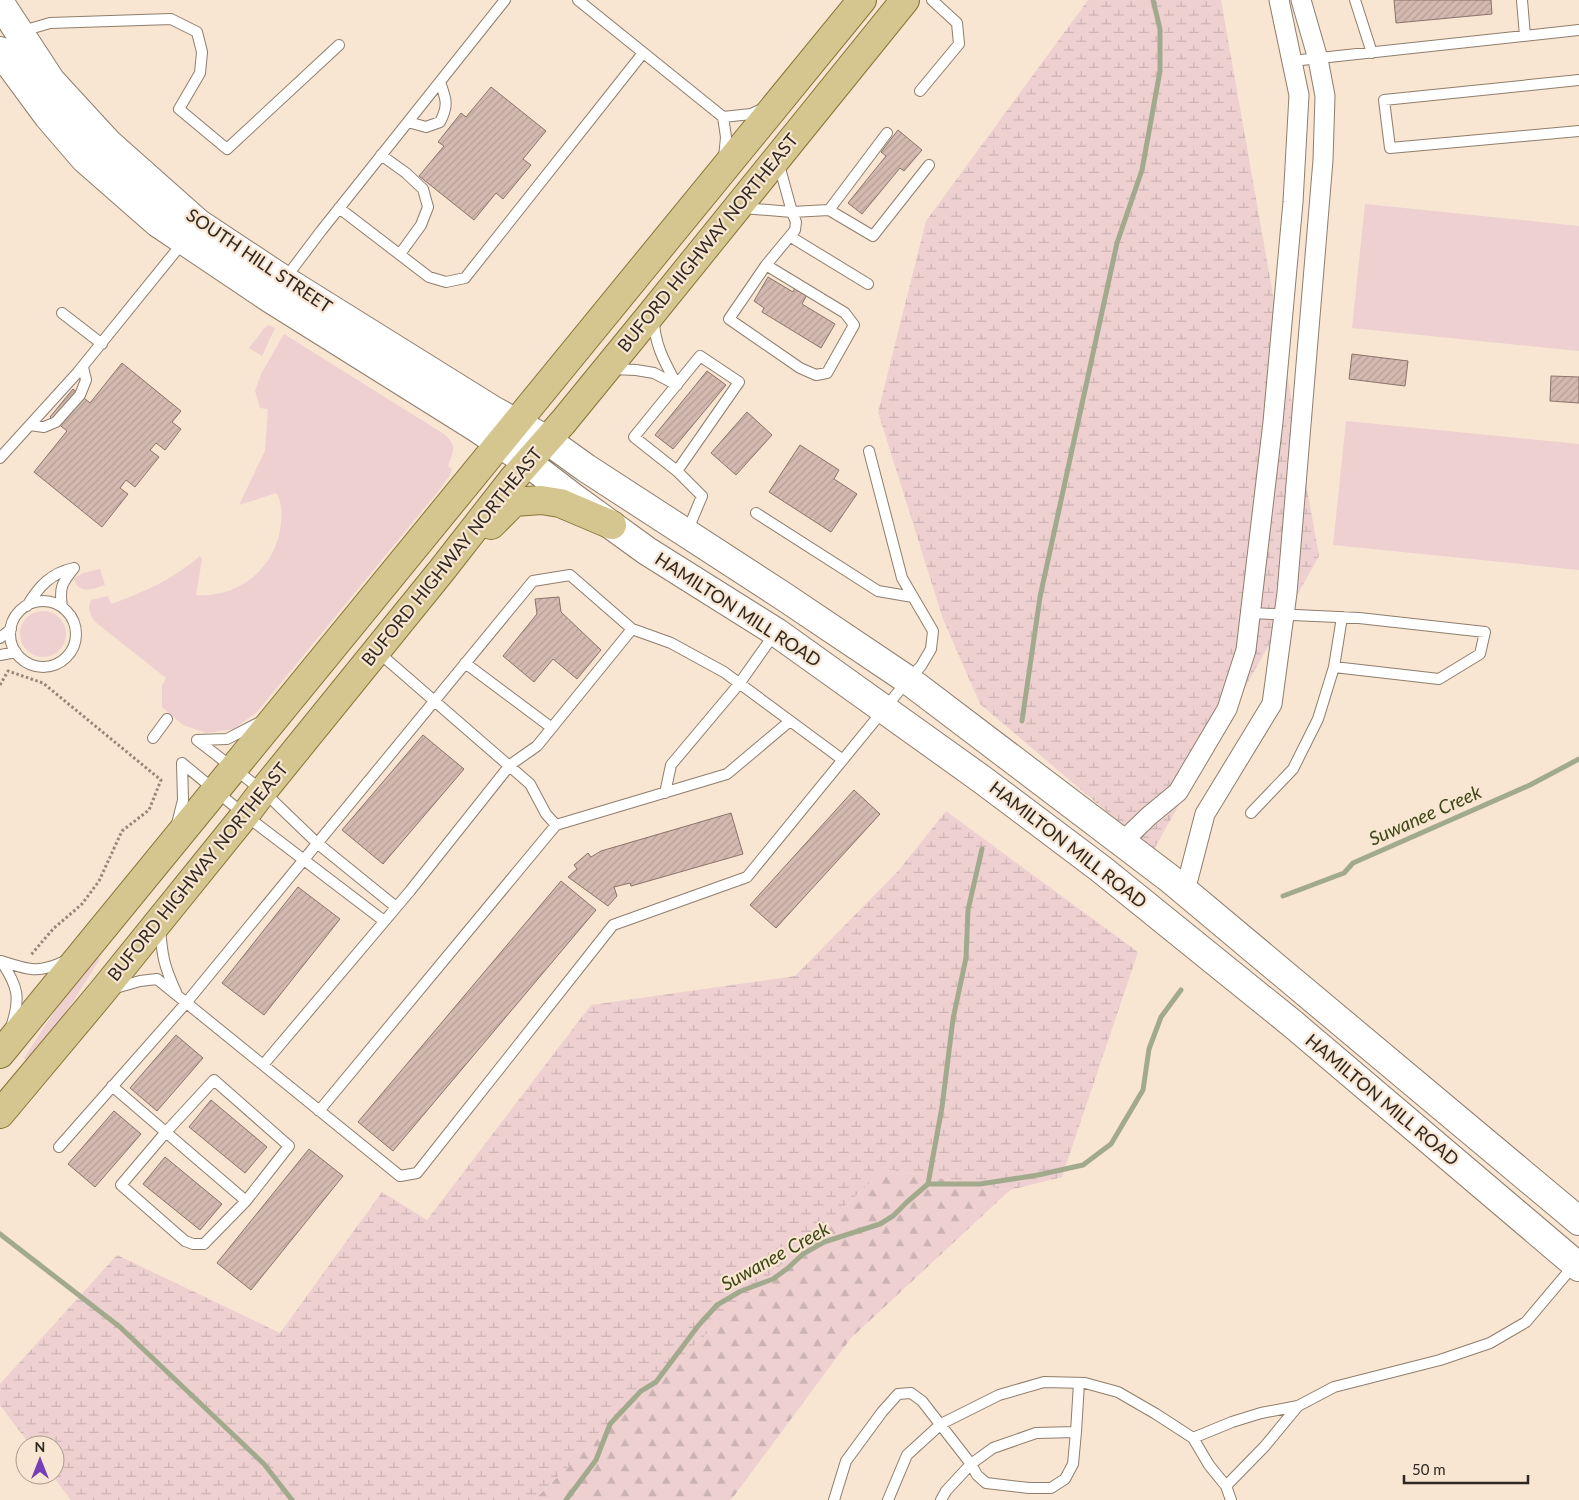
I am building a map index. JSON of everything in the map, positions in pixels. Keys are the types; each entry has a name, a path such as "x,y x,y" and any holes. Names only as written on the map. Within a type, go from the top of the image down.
{"main road":[{"name":"BUFORD HIGHWAY NORTHEAST","path":"1,1054 235,769 498,443 862,0"},
{"name":"BUFORD HIGHWAY NORTHEAST","path":"0,1114 160,921 527,462 653,312 905,0"},
{"name":"SOUTH HILL STREET","path":"0,3 9,40 51,80 191,233 279,304 527,462"},
{"name":"SOUTH HILL STREET","path":"191,233 284,280 547,440"},
{"name":"HAMILTON MILL ROAD","path":"547,440 586,468 686,532 908,680 1185,891 1579,1221"},
{"name":"HAMILTON MILL ROAD","path":"527,462 647,551 776,632 885,709 1100,869 1308,1038 1578,1263"},
{"path":"442,570 514,502 541,500 560,504 612,525"}],"street":[{"path":"1122,842 1178,792 1227,709 1246,650 1273,422 1293,202 1299,95 1279,0"},
{"path":"1185,891 1205,814 1272,704 1284,614 1323,160 1325,96 1318,59 1301,0"}],"lane":[{"path":"284,280 505,0"},
{"path":"578,0 723,118 726,137 723,168"},
{"path":"920,91 959,44 958,23 932,0"},
{"path":"1355,0 1372,53"},
{"path":"1522,0 1525,36"},
{"path":"9,40 32,27 50,23 171,19 196,32 202,52 200,73 179,109 227,149 339,46"},
{"path":"1292,62 1579,30"},
{"path":"339,208 429,277 446,282 465,278 643,53"},
{"path":"1579,80 1384,100 1390,148 1579,131"},
{"path":"408,122 426,127 440,122 446,110 445,96 440,82"},
{"path":"723,118 751,114 777,102"},
{"path":"830,210 887,133"},
{"path":"381,155 406,173 423,189 428,207 421,225 400,254"},
{"path":"766,265 845,314 854,324 827,373 816,375 800,368 729,319 766,265 795,230 796,225 777,158"},
{"path":"736,208 792,212 830,210 873,236 929,165"},
{"path":"0,458 102,344 191,233"},
{"path":"791,236 868,284"},
{"path":"653,312 657,346 676,385"},
{"path":"62,313 102,344"},
{"path":"677,472 739,382 700,356 634,437 677,472 702,496 686,532"},
{"path":"30,425 44,427 56,422 63,415 80,395 86,380 82,367"},
{"path":"606,369 654,373 676,385"},
{"path":"102,992 140,981 157,979 400,1176 417,1174 613,925 747,877 908,680 922,666 931,649 933,631 902,578 869,451"},
{"path":"756,513 878,591 913,598"},
{"path":"27,606 43,601 53,603 62,607 70,616 75,626 76,638 73,648 66,658 56,664 40,666 24,660 16,652 12,643 12,623 17,614 27,606 36,591 61,571 74,568 62,582 60,594 62,607"},
{"path":"59,1147 186,1003 532,581 570,575 632,630 671,643 724,672 843,760"},
{"path":"1250,613 1342,616 1485,632 1480,654 1439,679 1334,667"},
{"path":"1251,813 1293,769 1318,718 1334,667 1342,616"},
{"path":"0,638 11,629"},
{"path":"263,1065 384,922 510,765 537,746 632,630"},
{"path":"665,793 671,765 739,684 776,632"},
{"path":"375,650 530,784 546,814 556,825"},
{"path":"0,655 16,652"},
{"path":"465,663 552,728"},
{"path":"284,708 227,740 198,740 263,791 317,843 396,907"},
{"path":"152,738 167,718"},
{"path":"320,1111 556,825 727,774 790,721"},
{"path":"172,845 183,800 182,763 245,815 384,922"},
{"path":"160,921 165,969 177,996"},
{"path":"1,960 21,968 42,970 84,952"},
{"path":"1,960 13,978 17,992 17,1007 1,1054"},
{"path":"214,1080 288,1146 246,1201 204,1244 193,1244 185,1241 121,1185 166,1132 214,1080"},
{"path":"112,1086 246,1201"},
{"path":"1193,1438 1261,1412 1298,1406 1334,1387 1440,1360 1490,1343 1526,1322 1578,1263"},
{"path":"888,1500 907,1455 941,1424 999,1395 1044,1382 1079,1383 1118,1392 1193,1438 1209,1465 1226,1486 1231,1500"},
{"path":"834,1500 846,1461 882,1412 898,1394 911,1393 922,1401 971,1464 977,1475 986,1483 1029,1488 1051,1488 1065,1479 1073,1464 1079,1383"},
{"path":"1226,1486 1266,1446 1298,1406"},
{"path":"941,1500 946,1491 971,1464 993,1448 1036,1433 1076,1432"}],"path":[{"path":"0,685 8,671 43,683 161,780 149,810 122,831 99,881 82,904 53,929 29,958"}],"green space":[{"path":"1088,0 1221,0 1319,556 1153,851 980,704 943,619 878,412 926,221"},
{"path":"1365,204 1579,226 1579,351 1352,328"},
{"path":"269,325 275,328 262,356 249,348 265,327"},
{"path":"284,334 444,434 453,445 453,452 448,466 452,469 440,489 257,712 234,729 206,733 183,725 162,707 162,686 166,678 94,621 89,606 91,600 108,596 111,604 147,590 179,572 200,556 202,559 196,595 212,595 227,591 253,577 264,566 278,539 281,523 279,500 276,493 239,505 265,451 268,409 260,408 255,391 261,374"},
{"path":"1346,421 1579,444 1579,570 1333,545"},
{"path":"100,569 105,585 82,589 76,583 74,578 83,573"},
{"path":"48,611 52,612 62,621 65,625 65,643 56,653 48,657 38,657 30,653 21,643 20,629 24,621 34,612"},
{"path":"946,811 1138,952 1062,1177 1010,1190 885,1169 650,1386 534,1500 71,1500 60,1485 65,1485 65,1435 22,1435 0,1405 0,1384 117,1255 280,1333 382,1192 427,1220 591,1005 795,976 899,870"},
{"path":"97,956 100,959 63,1017 27,1061 24,1058 60,1003"},
{"path":"885,1169 1010,1190 851,1338 731,1500 534,1500 650,1386"}],"building":[{"path":"1394,0 1491,0 1492,14 1396,23"},
{"path":"491,87 546,131 523,159 531,165 503,199 496,193 474,220 419,176 444,146 438,142 461,113 466,117"},
{"path":"898,130 922,150 904,171 900,168 862,214 848,203 886,156 881,152"},
{"path":"768,277 793,292 797,284 809,291 802,304 835,324 821,348 762,312 764,308 754,301"},
{"path":"1352,354 1408,361 1405,386 1349,379"},
{"path":"122,363 181,411 172,422 181,429 165,450 156,443 150,450 159,457 135,487 126,480 120,488 128,494 102,527 34,472 67,431 50,417 73,389 90,403"},
{"path":"707,371 726,385 673,449 655,435"},
{"path":"1551,376 1579,377 1579,403 1550,401"},
{"path":"747,412 772,435 736,475 711,453"},
{"path":"800,445 839,470 834,479 857,494 831,532 769,492"},
{"path":"559,597 561,612 601,650 577,679 553,659 534,682 503,656 537,614 535,599"},
{"path":"423,735 464,769 383,864 342,830"},
{"path":"854,790 880,814 776,928 750,905"},
{"path":"731,813 743,854 631,886 630,883 614,887 617,896 608,906 568,877 577,869 574,865 588,853 591,857 601,851"},
{"path":"561,881 596,910 393,1151 358,1122"},
{"path":"298,887 340,919 264,1015 222,983"},
{"path":"176,1035 203,1058 157,1111 130,1088"},
{"path":"211,1100 267,1147 245,1173 189,1127"},
{"path":"114,1111 141,1134 95,1187 68,1164"},
{"path":"309,1149 343,1176 251,1290 217,1263"},
{"path":"165,1157 222,1204 200,1230 143,1184"}],"waterway":[{"path":"1022,721 1040,597 1117,243 1142,170 1160,71 1160,29 1153,0"},
{"name":"Suwanee Creek","path":"1283,896 1344,873 1353,863 1530,785 1579,759"},
{"path":"928,1184 942,1107 953,1019 966,958 968,910 982,849"},
{"name":"Suwanee Creek","path":"566,1500 596,1460 610,1424 641,1391 656,1382 698,1326 717,1305 741,1291 773,1279 803,1254 824,1242 880,1224 893,1216 928,1184 980,1184 1038,1175 1083,1165 1111,1144 1143,1090 1149,1049 1161,1017 1181,990"},
{"path":"0,1234 120,1327 264,1464 292,1500"}]}
